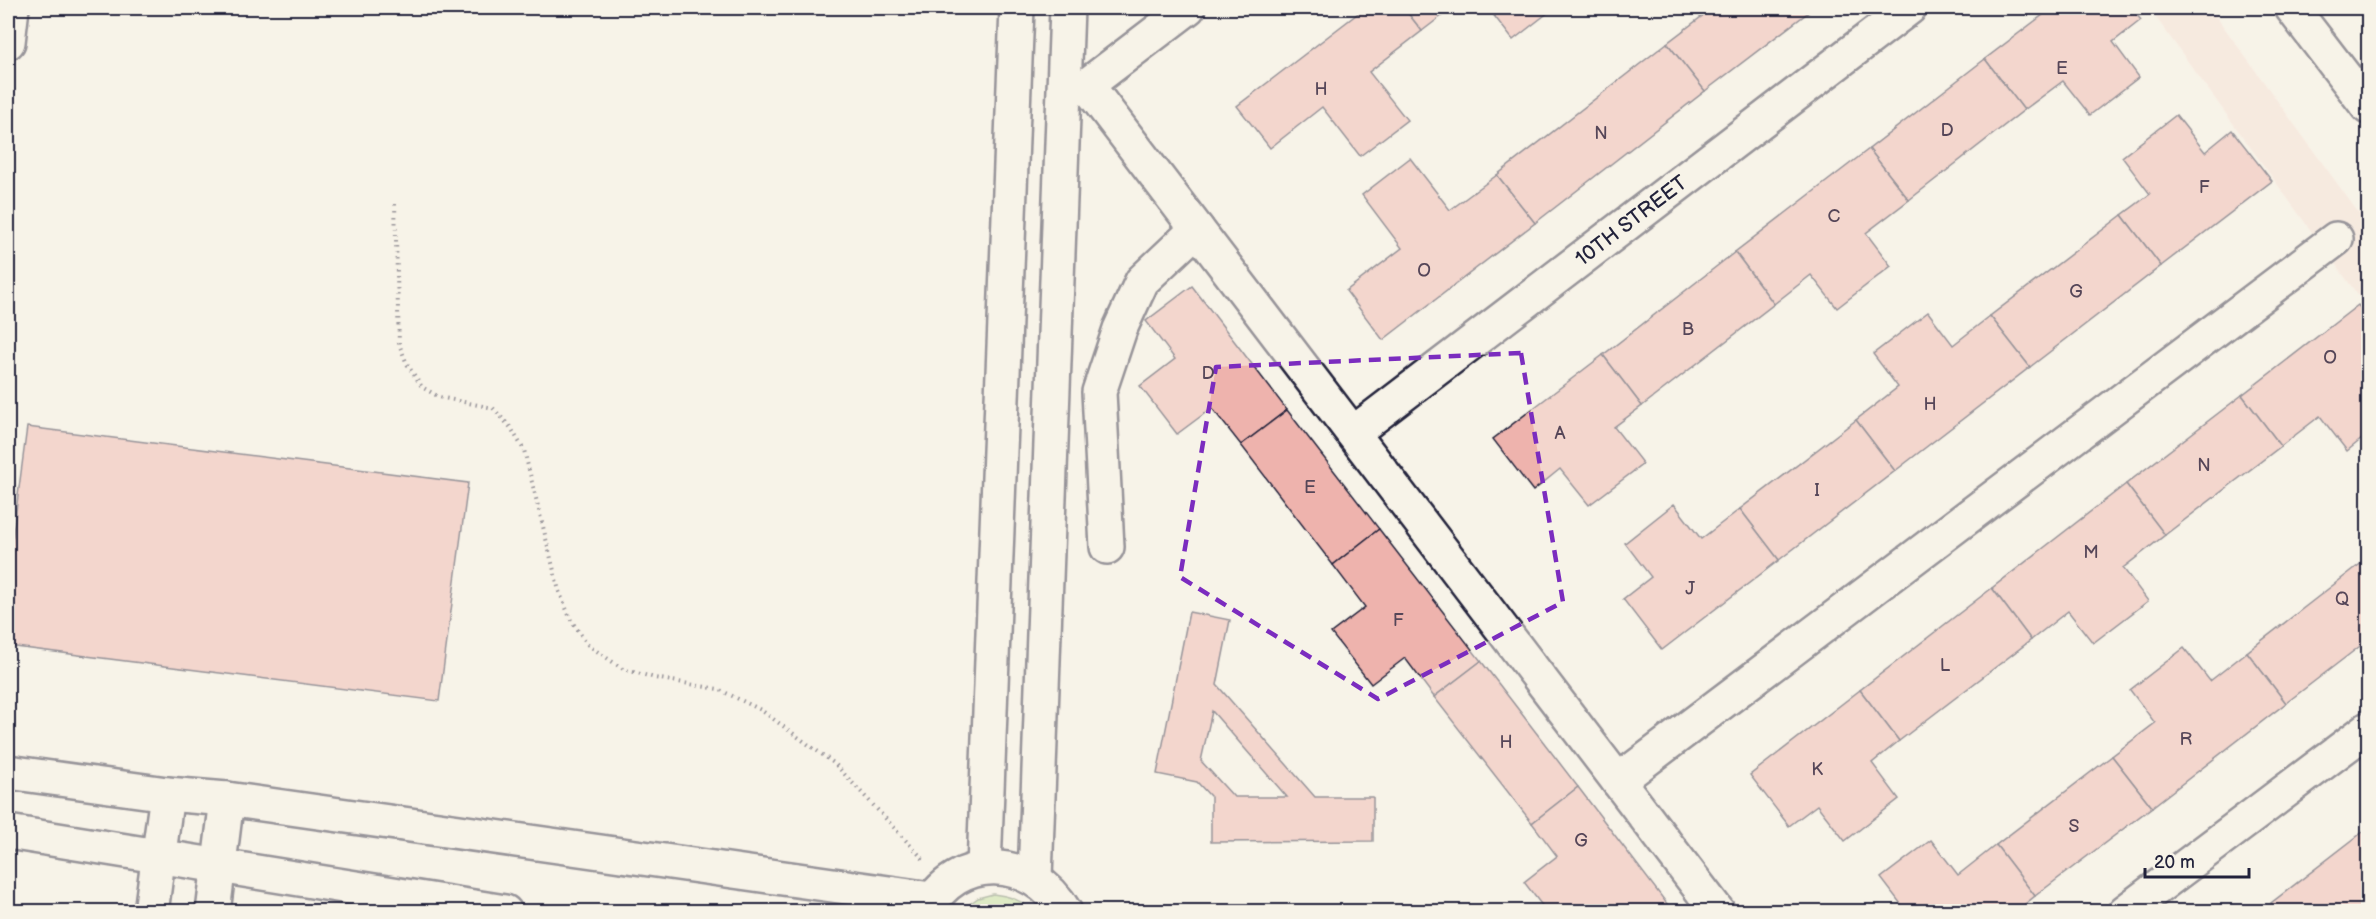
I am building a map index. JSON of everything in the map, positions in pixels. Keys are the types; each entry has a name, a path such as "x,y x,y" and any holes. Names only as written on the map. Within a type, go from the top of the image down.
{"street":[{"path":"8,42 12,8"},
{"path":"984,868 1017,8"},
{"path":"1035,878 1067,8"},
{"path":"1188,8 1087,85 1718,912"},
{"name":"10TH STREET","path":"1353,434 1909,8"},
{"path":"2292,8 2368,107"},
{"path":"1107,547 1099,392 1120,329 1142,281 1197,229"},
{"path":"1618,781 2336,239"},
{"path":"2125,912 2368,729"},
{"path":"8,772 167,794 227,799 934,898 964,873 984,868 1011,869 1035,878 1056,896 1065,912"},
{"path":"151,912 167,794"},
{"path":"213,912 227,799"},
{"path":"8,832 506,912"}],"path":[{"path":"395,204 399,344 407,364 422,387 439,397 493,408 511,428 524,450 559,591 571,620 588,645 623,669 655,678 718,689 761,710 835,764 934,898"}],"highlighted area":[{"path":"1521,353 1563,602 1378,699 1180,577 1216,367"}],"shaded area":[{"path":"2149,8 2210,8 2368,226 2368,309"}],"green space":[{"path":"993,894 1015,899 1033,911 960,911 978,898"}],"building":[{"path":"1365,8 1404,8 1422,31 1369,72 1407,120 1360,156 1322,107 1270,148 1237,106"},
{"path":"1404,8 1452,8 1422,31"},
{"path":"1488,8 1554,8 1513,40"},
{"path":"1713,8 1814,8 1705,91 1667,43"},
{"path":"2052,8 2131,8 2141,20 2113,42 2139,77 2090,115 2063,81 2024,110 1985,59"},
{"path":"1667,43 1705,91 1535,223 1497,175"},
{"path":"1985,59 2024,110 1909,200 1869,149"},
{"path":"2176,115 2205,152 2232,130 2272,181 2161,266 2122,215 2150,194 2122,157"},
{"path":"1869,149 1909,200 1866,233 1891,266 1837,308 1811,275 1774,304 1735,252"},
{"path":"1410,158 1450,210 1497,175 1535,223 1383,340 1346,291 1402,248 1362,195"},
{"path":"2122,215 2161,266 2030,367 1990,316"},
{"path":"1735,252 1774,304 1642,406 1603,355"},
{"path":"1192,286 1287,410 1241,445 1212,408 1177,434 1140,386 1175,359 1146,321"},
{"path":"2358,305 2368,318 2368,434 2347,451 2320,416 2281,446 2242,395"},
{"path":"1928,312 1953,345 1990,316 2030,367 1895,471 1856,420 1898,387 1873,354"},
{"path":"1603,355 1642,406 1614,427 1643,464 1589,505 1560,469 1533,491 1493,439"},
{"path":"2242,395 2281,446 2165,535 2126,484"},
{"path":"1287,410 1379,529 1333,565 1241,445"},
{"path":"1856,420 1895,471 1779,560 1740,509"},
{"path":"27,427 468,483 439,701 8,646 8,572"},
{"path":"2126,484 2165,535 2123,568 2148,601 2093,643 2068,611 2031,640 1992,588"},
{"path":"1674,504 1701,539 1740,509 1779,560 1662,650 1623,599 1651,577 1625,543"},
{"path":"1379,529 1481,661 1434,697 1405,658 1371,684 1331,633 1365,607 1333,565"},
{"path":"2368,558 2368,640 2286,703 2247,652"},
{"path":"1992,588 2031,640 1899,741 1860,690"},
{"path":"1189,612 1230,620 1217,685 1315,797 1373,797 1373,841 1211,842 1211,797 1197,782 1157,774","holes":["1212,711 1287,797 1234,797 1201,761"]},
{"path":"2184,648 2210,681 2247,652 2286,703 2152,807 2112,756 2155,723 2130,690"},
{"path":"1481,661 1578,787 1532,823 1434,697"},
{"path":"1860,690 1899,741 1872,763 1899,799 1845,841 1817,805 1789,826 1750,775"},
{"path":"2112,756 2152,807 2035,896 1996,845"},
{"path":"1578,787 1668,905 1659,912 1547,912 1524,882 1557,856 1532,823"},
{"path":"2368,828 2368,912 2278,912 2271,903"},
{"path":"1931,840 1958,875 1996,845 2035,896 2015,912 1907,912 1881,878"}]}
